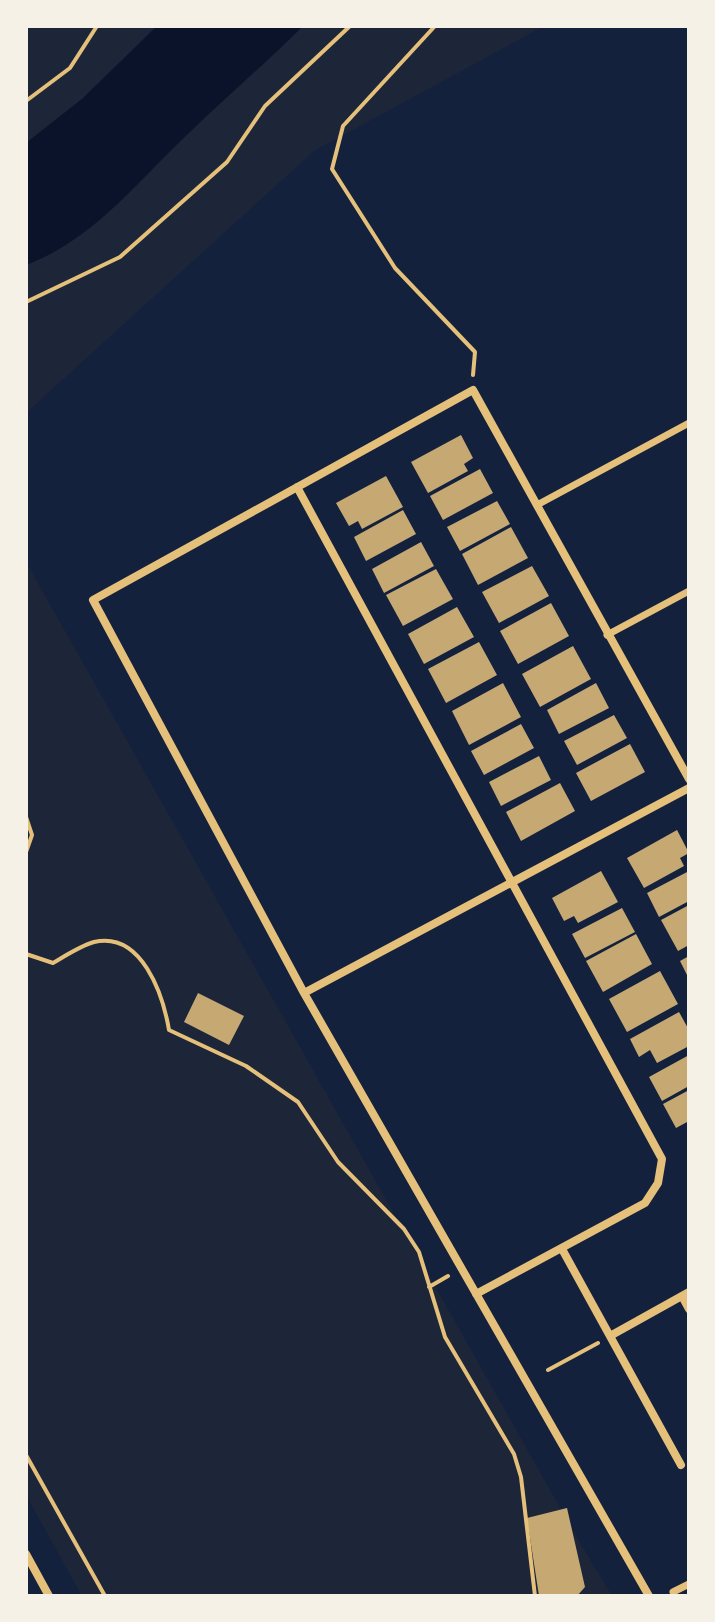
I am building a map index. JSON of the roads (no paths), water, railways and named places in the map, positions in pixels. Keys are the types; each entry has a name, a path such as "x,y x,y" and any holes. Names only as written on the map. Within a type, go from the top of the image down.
{"street":[{"path":"649,1596 461,1269 375,1111 304,993 93,600 473,390 689,779"},
{"path":"537,505 689,423"},
{"path":"297,487 662,1159 658,1183 645,1203 476,1294"},
{"path":"607,635 689,591"},
{"path":"304,993 689,788"},
{"path":"562,1249 681,1465"},
{"path":"610,1336 686,1294 689,1309"},
{"path":"26,1554 49,1596"},
{"path":"673,1592 689,1584"}]}
